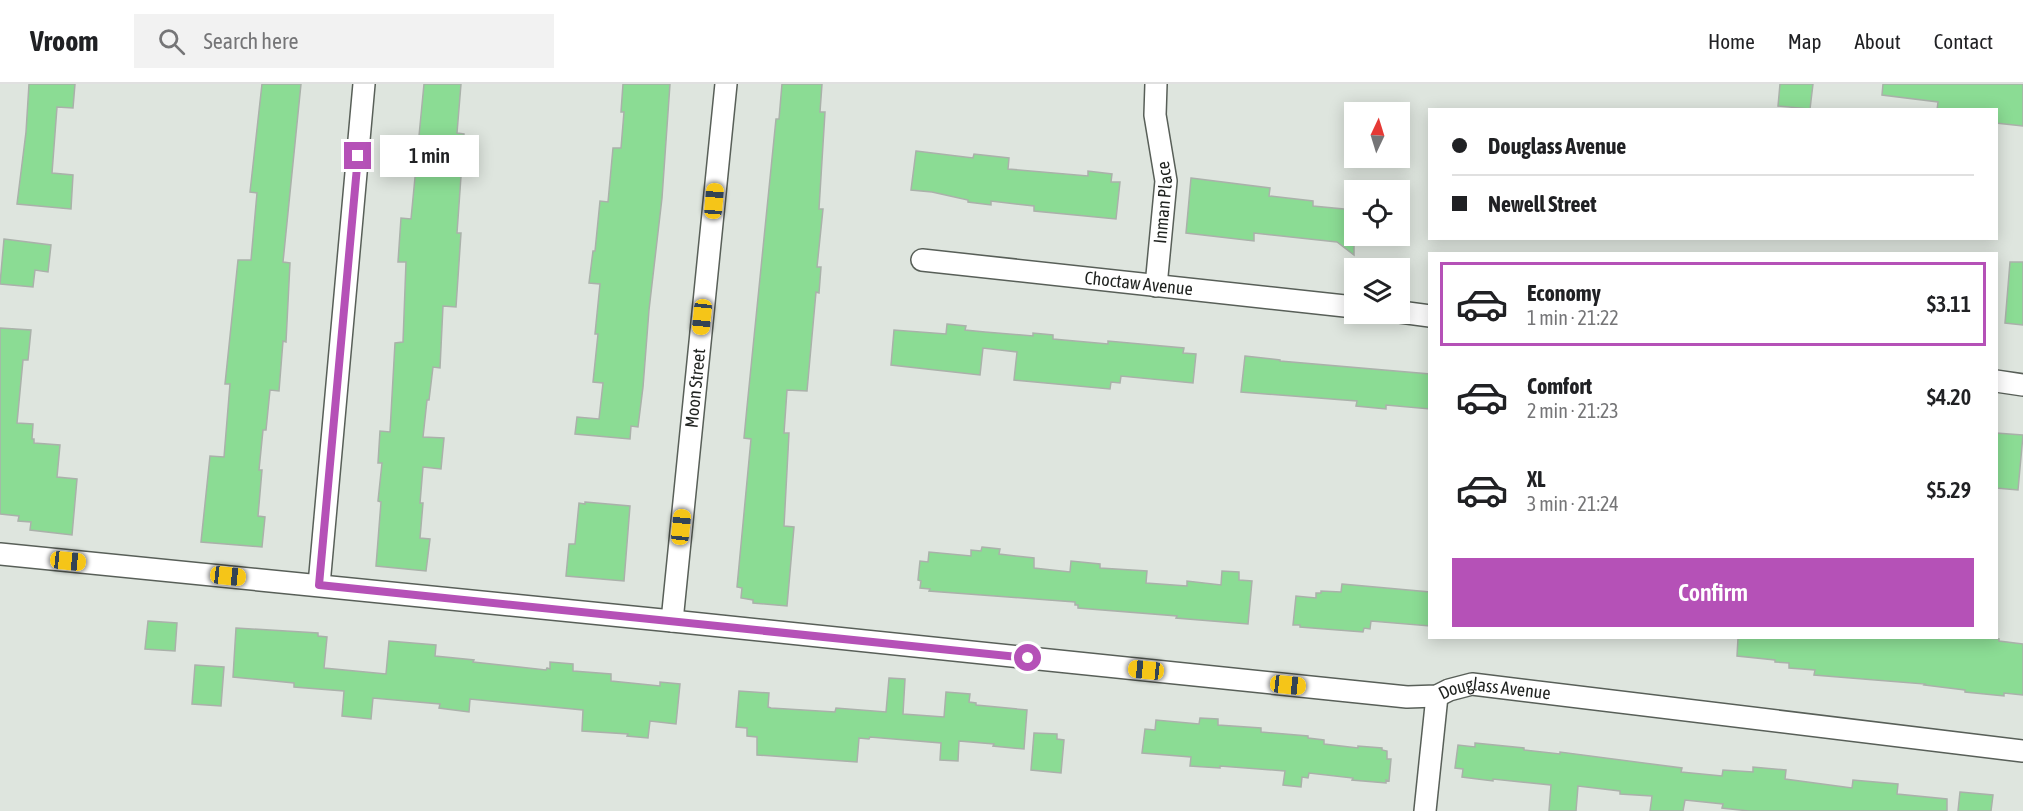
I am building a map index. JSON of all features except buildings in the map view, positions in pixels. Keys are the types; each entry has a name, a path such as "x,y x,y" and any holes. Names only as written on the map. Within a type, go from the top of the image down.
{"street":[{"path":"319,585 364,84"},
{"name":"Moon Street","path":"672,621 726,84"},
{"name":"Inman Place","path":"1156,84 1155,115 1166,181 1156,286"},
{"name":"Choctaw Avenue","path":"922,260 1344,307"},
{"path":"1410,313 1428,316"},
{"path":"1998,381 2023,385"},
{"name":"Douglass Avenue","path":"0,554 1407,697 1437,696 1472,684 2023,751"},
{"path":"1425,811 1437,696"}],"route":[{"path":"358,156 319,585 1028,658"}]}
